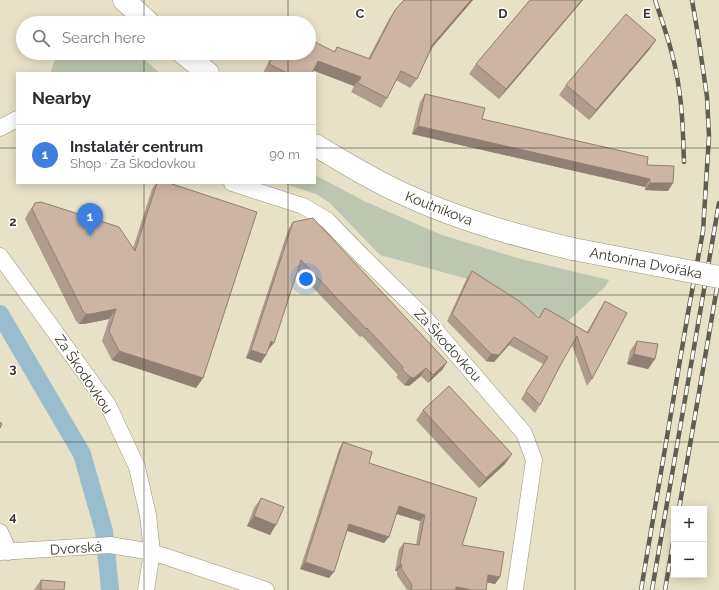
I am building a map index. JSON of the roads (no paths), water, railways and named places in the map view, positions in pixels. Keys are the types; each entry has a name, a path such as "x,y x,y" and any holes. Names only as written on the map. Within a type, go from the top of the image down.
{"main road":[{"path":"124,0 141,16"},
{"path":"192,60 207,72"},
{"name":"Koutníkova","path":"316,146 390,188 438,209 499,230 572,249"},
{"name":"Antonína Dvořáka","path":"572,249 719,276"}],"street":[{"path":"0,128 16,120"},
{"name":"Za Škodovkou","path":"235,184 303,206 327,220 426,319 524,433 534,460 515,590"},
{"name":"Za Škodovkou","path":"0,256 108,404 137,467 148,515 152,552 146,590"},
{"path":"0,532 4,552"},
{"name":"Dvorská","path":"4,552 110,546 152,552"},
{"path":"152,552 266,590"}],"waterway":[{"path":"0,314 82,454 104,531 110,590"}],"railway":[{"path":"655,0 669,44 677,77 682,116 684,162"},
{"path":"641,590 703,231 709,136 707,97 692,0"},
{"path":"652,590 719,203"},
{"path":"680,506 719,276"},
{"path":"665,590 673,542"}],"place":[{"name":"Instalatér centrum","path":"90,236"}]}
